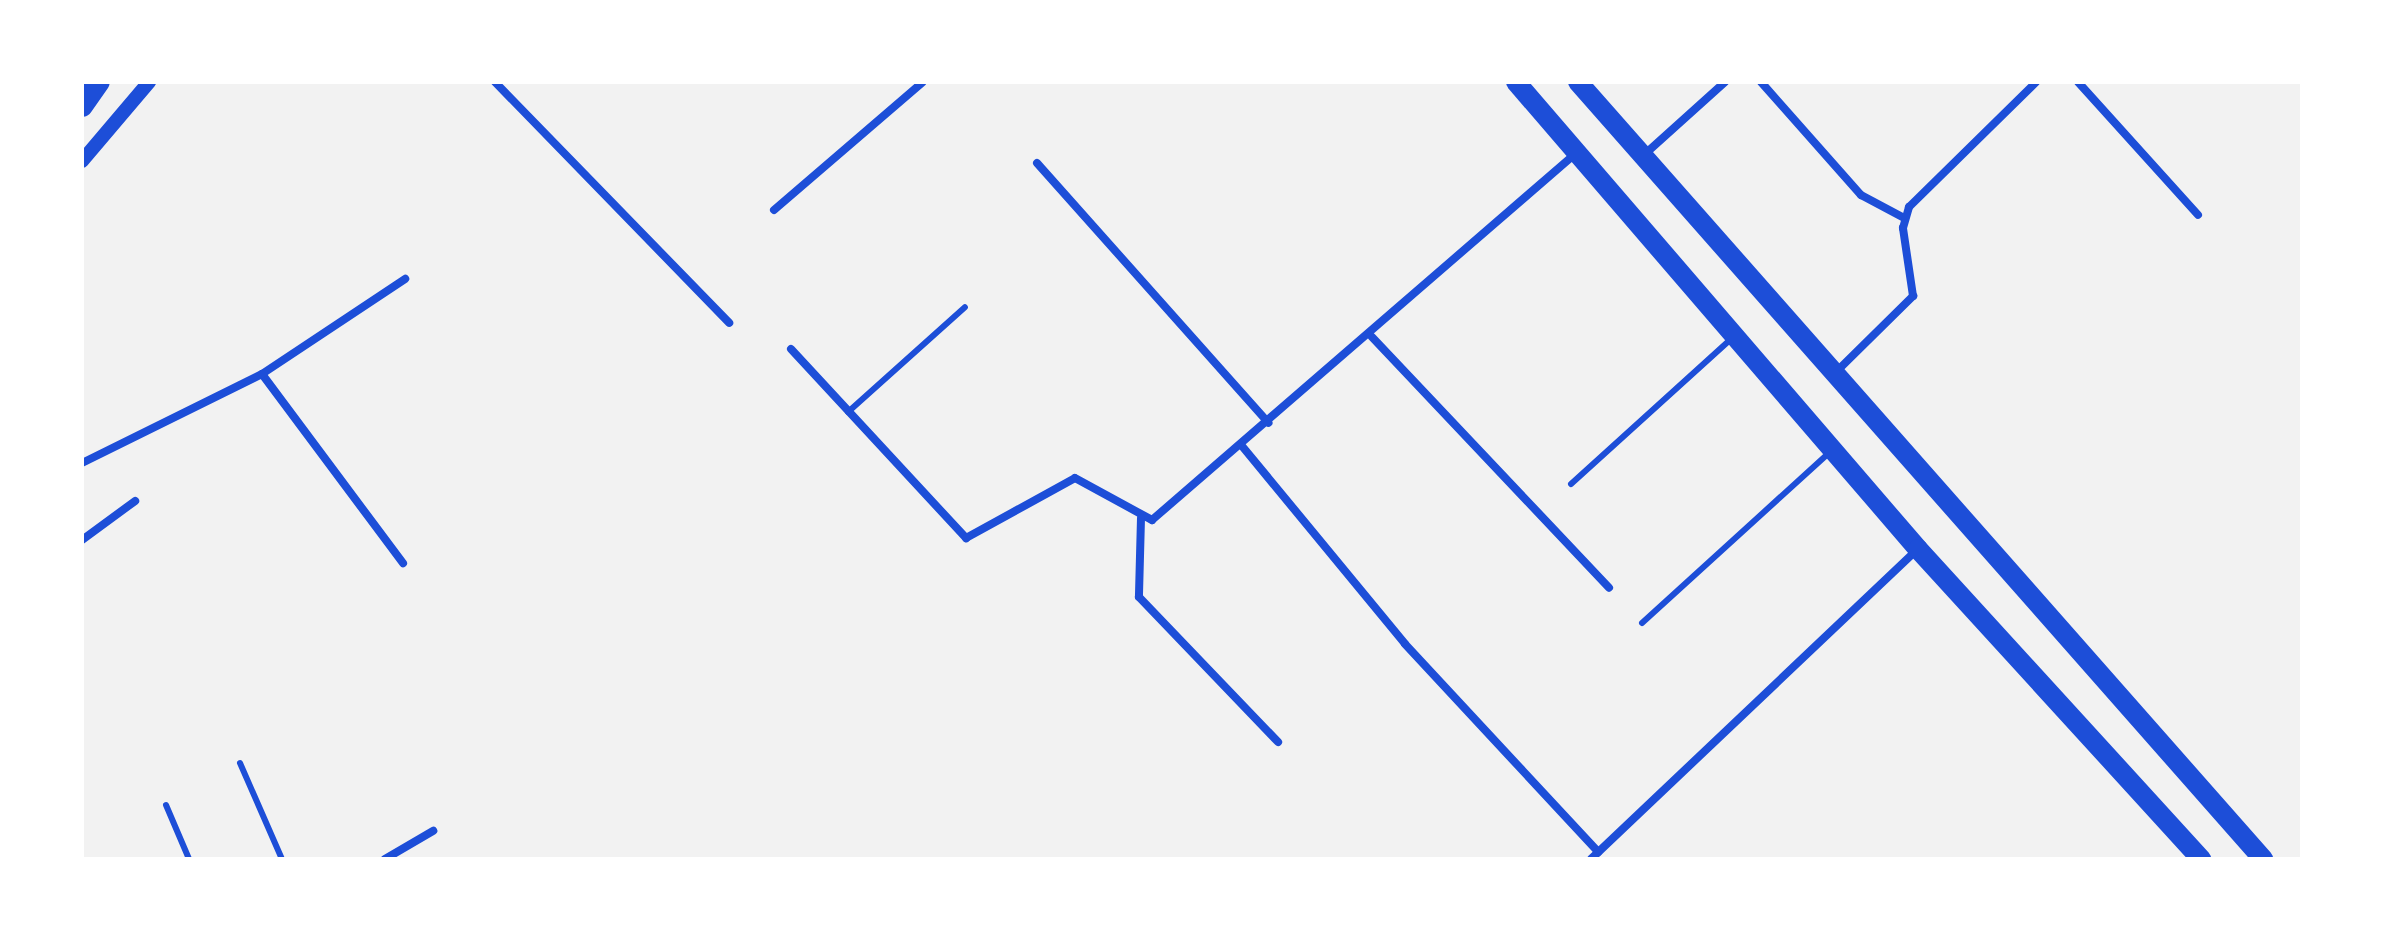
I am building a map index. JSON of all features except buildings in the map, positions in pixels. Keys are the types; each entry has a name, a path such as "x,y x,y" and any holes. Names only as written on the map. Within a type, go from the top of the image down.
{"highway":[{"path":"82,106 99,82"}],"main road":[{"path":"1516,82 1579,151 1918,549 2201,859"},
{"path":"1578,82 2263,859"}],"street":[{"path":"82,161 149,82"},
{"path":"495,82 729,323"},
{"path":"774,210 923,82"},
{"path":"1643,156 1725,82"},
{"path":"1761,82 1861,195 1904,218"},
{"path":"1904,218 2036,82"},
{"path":"2078,82 2198,215"},
{"path":"791,349 966,538 1075,478 1141,518 1162,514 1372,337 1579,151"},
{"path":"1037,163 1269,423"},
{"path":"1835,373 1913,296 1904,218"},
{"path":"82,463 262,374 405,279"},
{"path":"1372,337 1609,588"},
{"path":"262,374 403,563"},
{"path":"1242,446 1405,644 1594,856 1918,549"},
{"path":"82,540 135,501"},
{"path":"1141,518 1139,597 1278,742"},
{"path":"385,859 433,831"}],"lane":[{"path":"848,412 965,307"},
{"path":"1571,484 1735,335"},
{"path":"1642,623 1834,448"},
{"path":"240,763 282,859"},
{"path":"166,805 189,859"}]}
